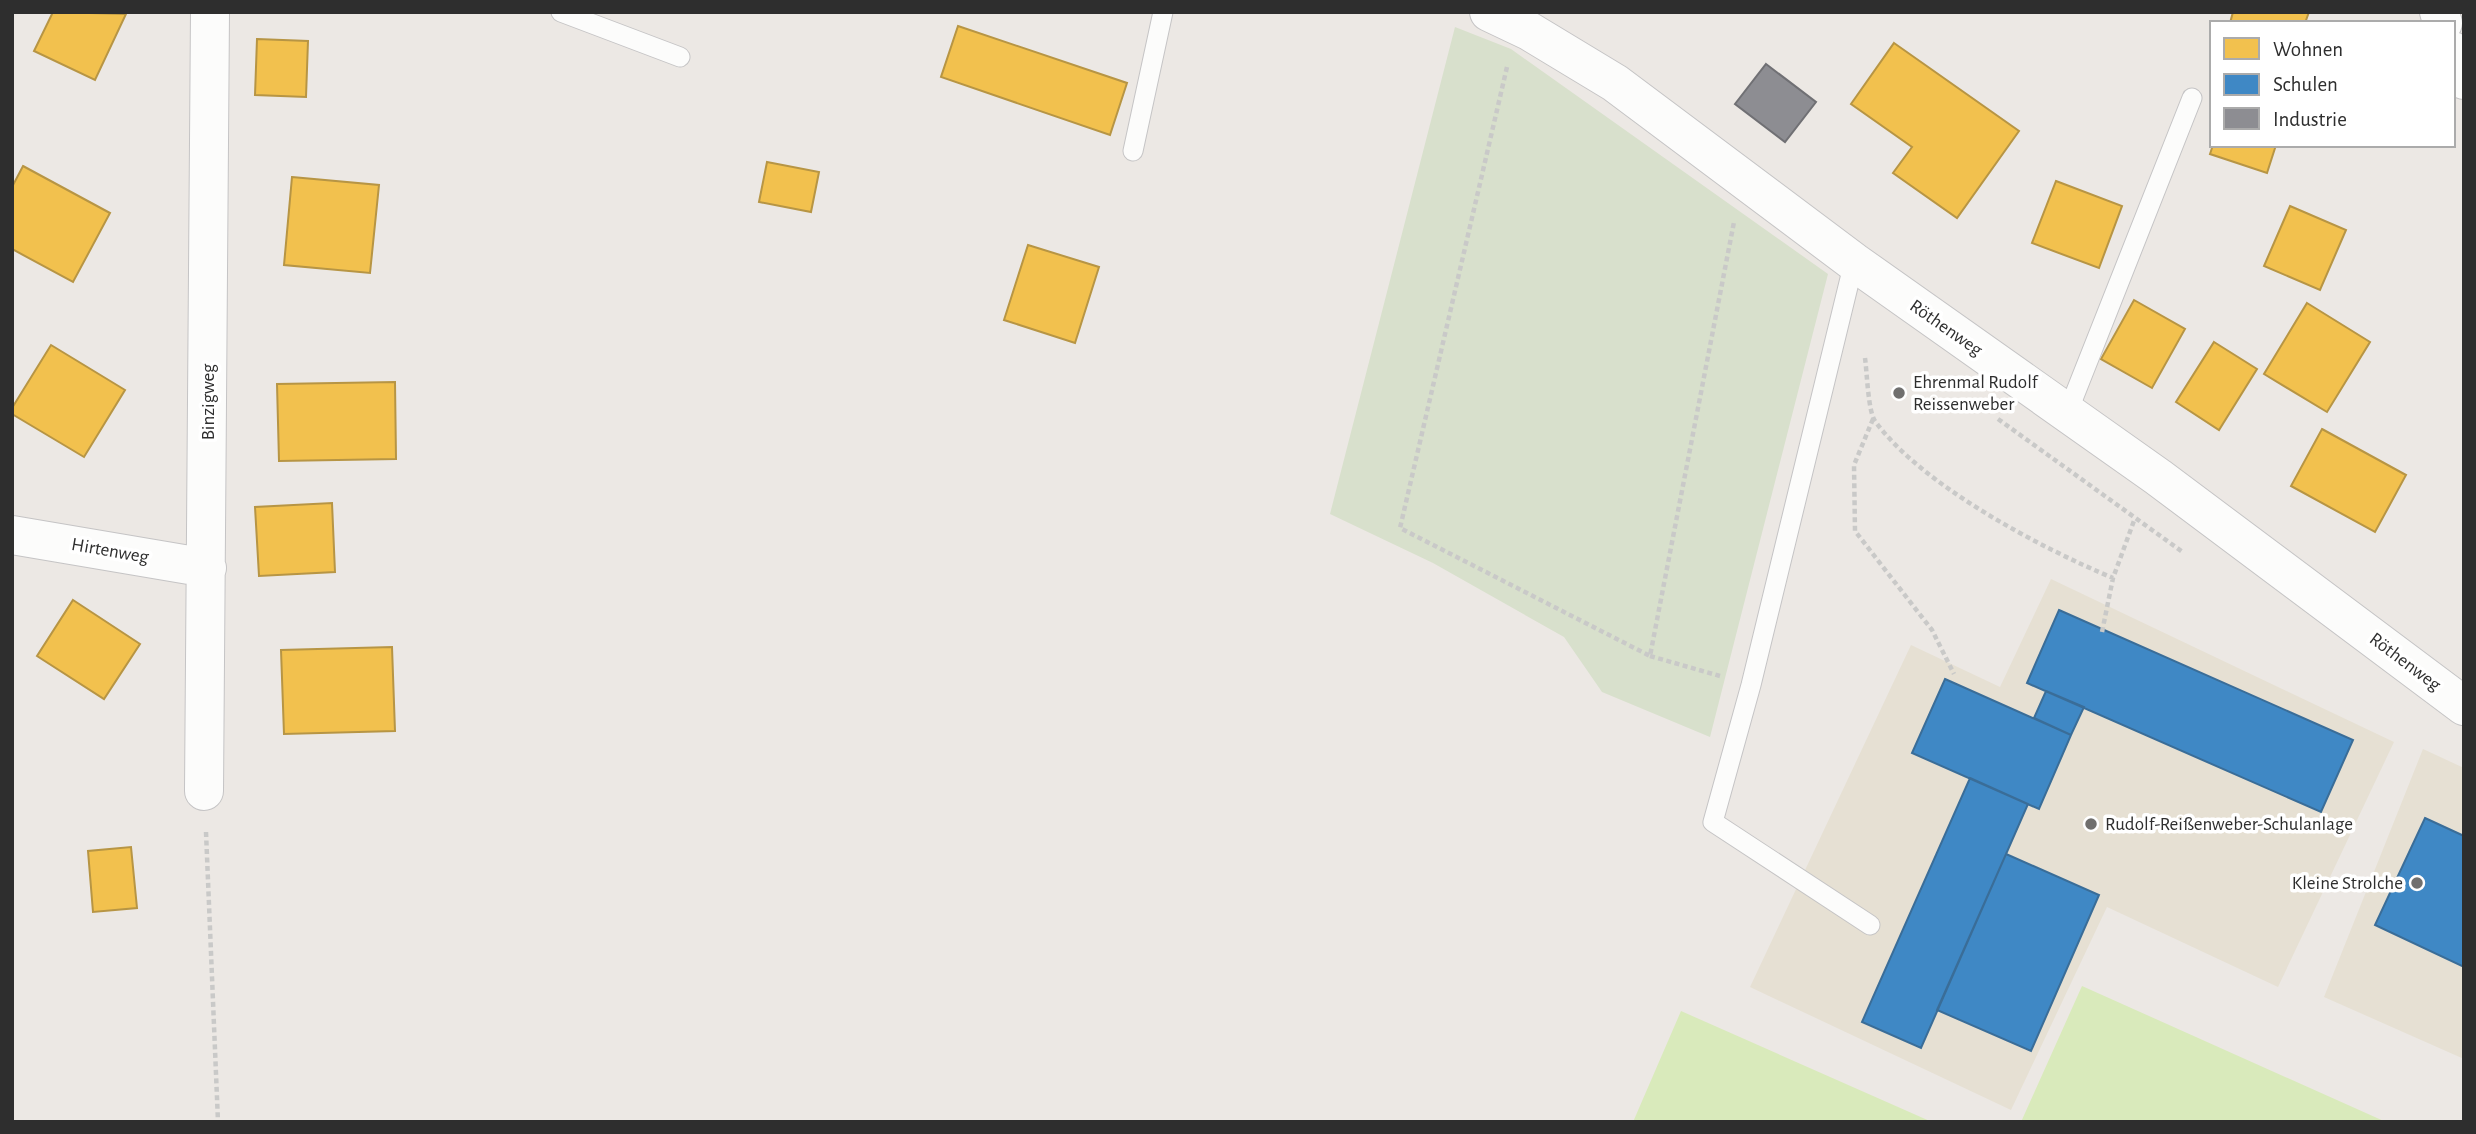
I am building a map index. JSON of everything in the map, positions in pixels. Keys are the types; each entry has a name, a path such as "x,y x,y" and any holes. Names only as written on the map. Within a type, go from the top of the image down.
{"street":[{"name":"Binzigweg","path":"204,791 210,12"},
{"name":"Röthenweg","path":"1489,12 1529,31 1615,83 1854,262 2169,486 2464,706"},
{"path":"2455,56 2464,80"},
{"name":"Hirtenweg","path":"12,535 207,568"}],"lane":[{"path":"561,12 680,57"},
{"path":"1133,151 1163,12"},
{"path":"2067,414 2192,98"},
{"path":"1854,262 1751,685 1713,822 1870,925"}],"path":[{"path":"1529,31 1507,66 1400,528 1650,656 1751,685"},
{"path":"1650,656 1742,178"},
{"path":"1843,308 1862,331 1873,419 1854,465 1855,531 1932,630 1954,674"},
{"path":"1873,419 1924,471 2050,551 2113,578"},
{"path":"2102,632 2113,578 2134,519"},
{"path":"204,791 218,1122"}],"shaded area":[{"name":"Rudolf-Reißenweber-Schulanlage","path":"2051,579 2394,742 2278,987 2107,907 2011,1110 1750,987 1911,645 2000,687"},
{"name":"Kleine Strolche","path":"2423,749 2464,768 2464,1059 2324,997"}],"green space":[{"path":"1455,27 1511,49 1828,274 1710,737 1602,692 1564,637 1433,563 1330,514"},
{"path":"2082,986 2386,1122 2021,1122"},
{"path":"1681,1011 1932,1122 1633,1122"}],"building: Wohnen":[{"path":"53,12 126,14 95,80 34,51"},
{"path":"2233,12 2309,12 2306,21 2231,21"},
{"path":"958,26 1127,83 1110,135 941,77"},
{"path":"257,39 308,41 306,97 255,95"},
{"path":"1894,43 2019,131 1957,218 1893,173 1912,147 1851,104"},
{"path":"2212,147 2275,147 2267,173 2210,154"},
{"path":"767,162 819,172 811,212 759,202"},
{"path":"23,166 110,213 73,282 12,249 12,187"},
{"path":"292,177 379,185 370,273 284,265"},
{"path":"2056,181 2122,206 2099,268 2032,243"},
{"path":"2290,206 2346,230 2320,290 2264,266"},
{"path":"1028,245 1099,267 1075,343 1004,320"},
{"path":"2134,300 2185,329 2152,388 2101,359"},
{"path":"2307,303 2370,342 2327,412 2264,374"},
{"path":"2214,342 2257,369 2219,430 2176,402"},
{"path":"51,345 125,390 84,457 12,414 12,408"},
{"path":"395,382 396,459 279,461 277,384"},
{"path":"2322,429 2406,475 2375,532 2291,486"},
{"path":"332,503 335,572 259,576 255,507"},
{"path":"73,600 140,644 104,699 37,656"},
{"path":"392,647 395,731 284,734 281,650"},
{"path":"131,847 137,908 93,912 88,851"}],"building: Schulen":[{"path":"2059,610 2353,740 2321,812 2027,683"},
{"path":"1945,679 2071,735 2039,809 1912,753"},
{"path":"2046,691 2084,707 2071,735 2034,718"},
{"path":"1970,778 2028,804 1921,1048 1862,1022"},
{"path":"2425,818 2464,836 2464,967 2375,925"},
{"path":"2006,854 2099,895 2031,1051 1937,1010"}],"building: Industrie":[{"path":"1766,64 1816,102 1785,142 1735,104"}],"place":[{"name":"Ehrenmal Rudolf Reissenweber","path":"1899,393"},
{"name":"Rudolf-Reißenweber-Schulanlage","path":"2091,824"},
{"name":"Kleine Strolche","path":"2417,883"}]}
